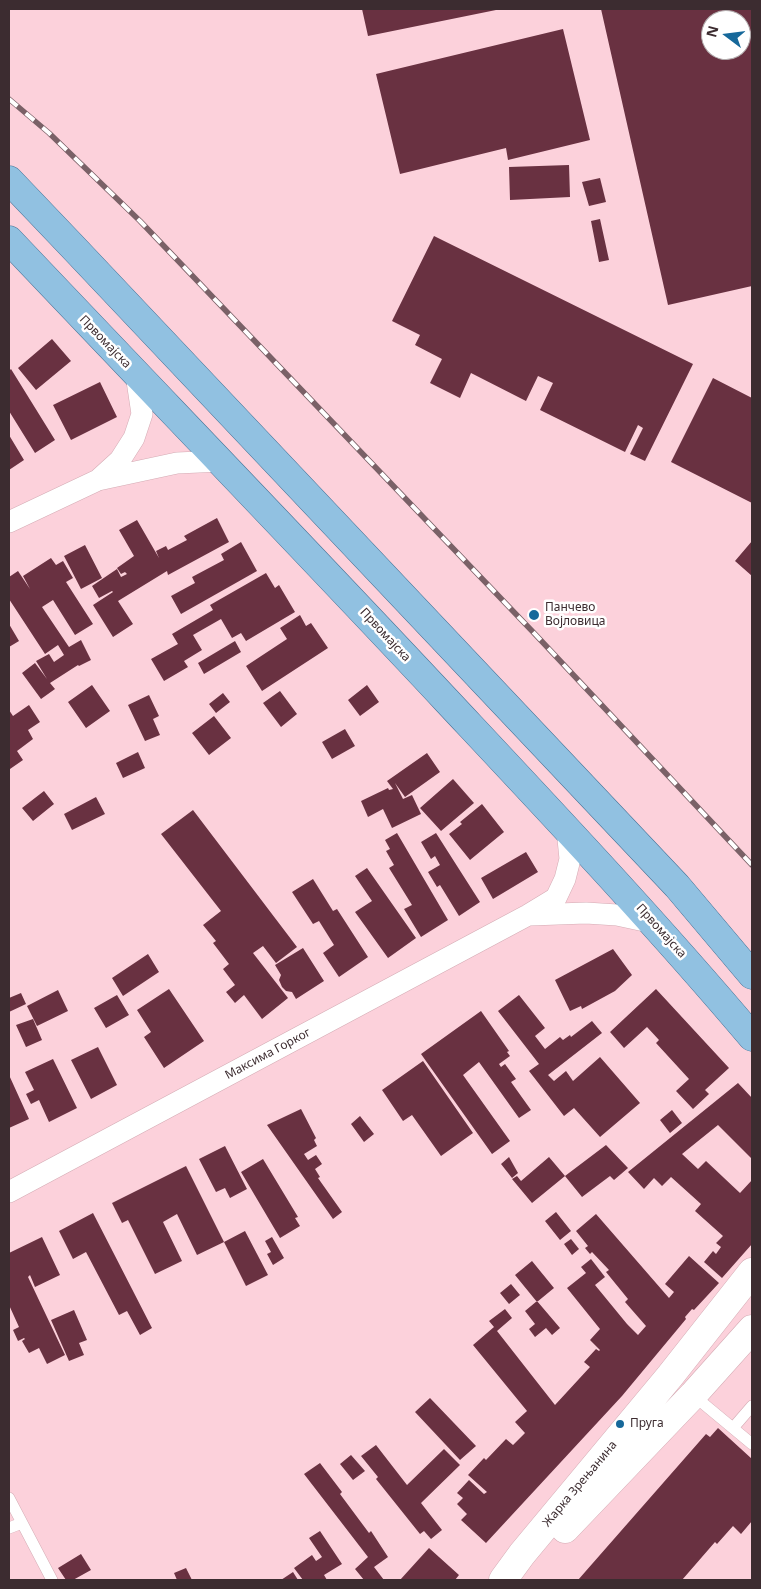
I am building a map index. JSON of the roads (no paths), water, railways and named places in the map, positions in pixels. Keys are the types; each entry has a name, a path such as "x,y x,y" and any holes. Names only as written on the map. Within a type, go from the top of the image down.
{"main road":[{"path":"9,180 677,886 752,975"},
{"name":"Првомајска","path":"9,240 136,374 222,461 567,829 654,923 752,1037"}],"street":[{"path":"98,480 120,460 134,438 142,414 136,374"},
{"path":"9,522 98,480 177,462 222,461"},
{"name":"Максима Горког","path":"9,1192 528,915 556,898 566,879 570,859 567,829"},
{"path":"528,915 586,913 617,915 654,923"},
{"name":"Жарка Зрењанина","path":"503,1580 522,1554 670,1376 752,1272"},
{"name":"Жарка Зрењанина","path":"515,1580 693,1395 752,1329"}],"lane":[{"path":"693,1395 752,1444"},
{"path":"733,1428 752,1406"},
{"path":"9,1498 52,1580"},
{"path":"9,1528 22,1523"}],"railway":[{"path":"9,99 49,133 140,221 533,632 752,865"}],"place":[{"name":"Панчево Војловица","path":"534,615"},
{"name":"Пруга","path":"620,1424"}]}
